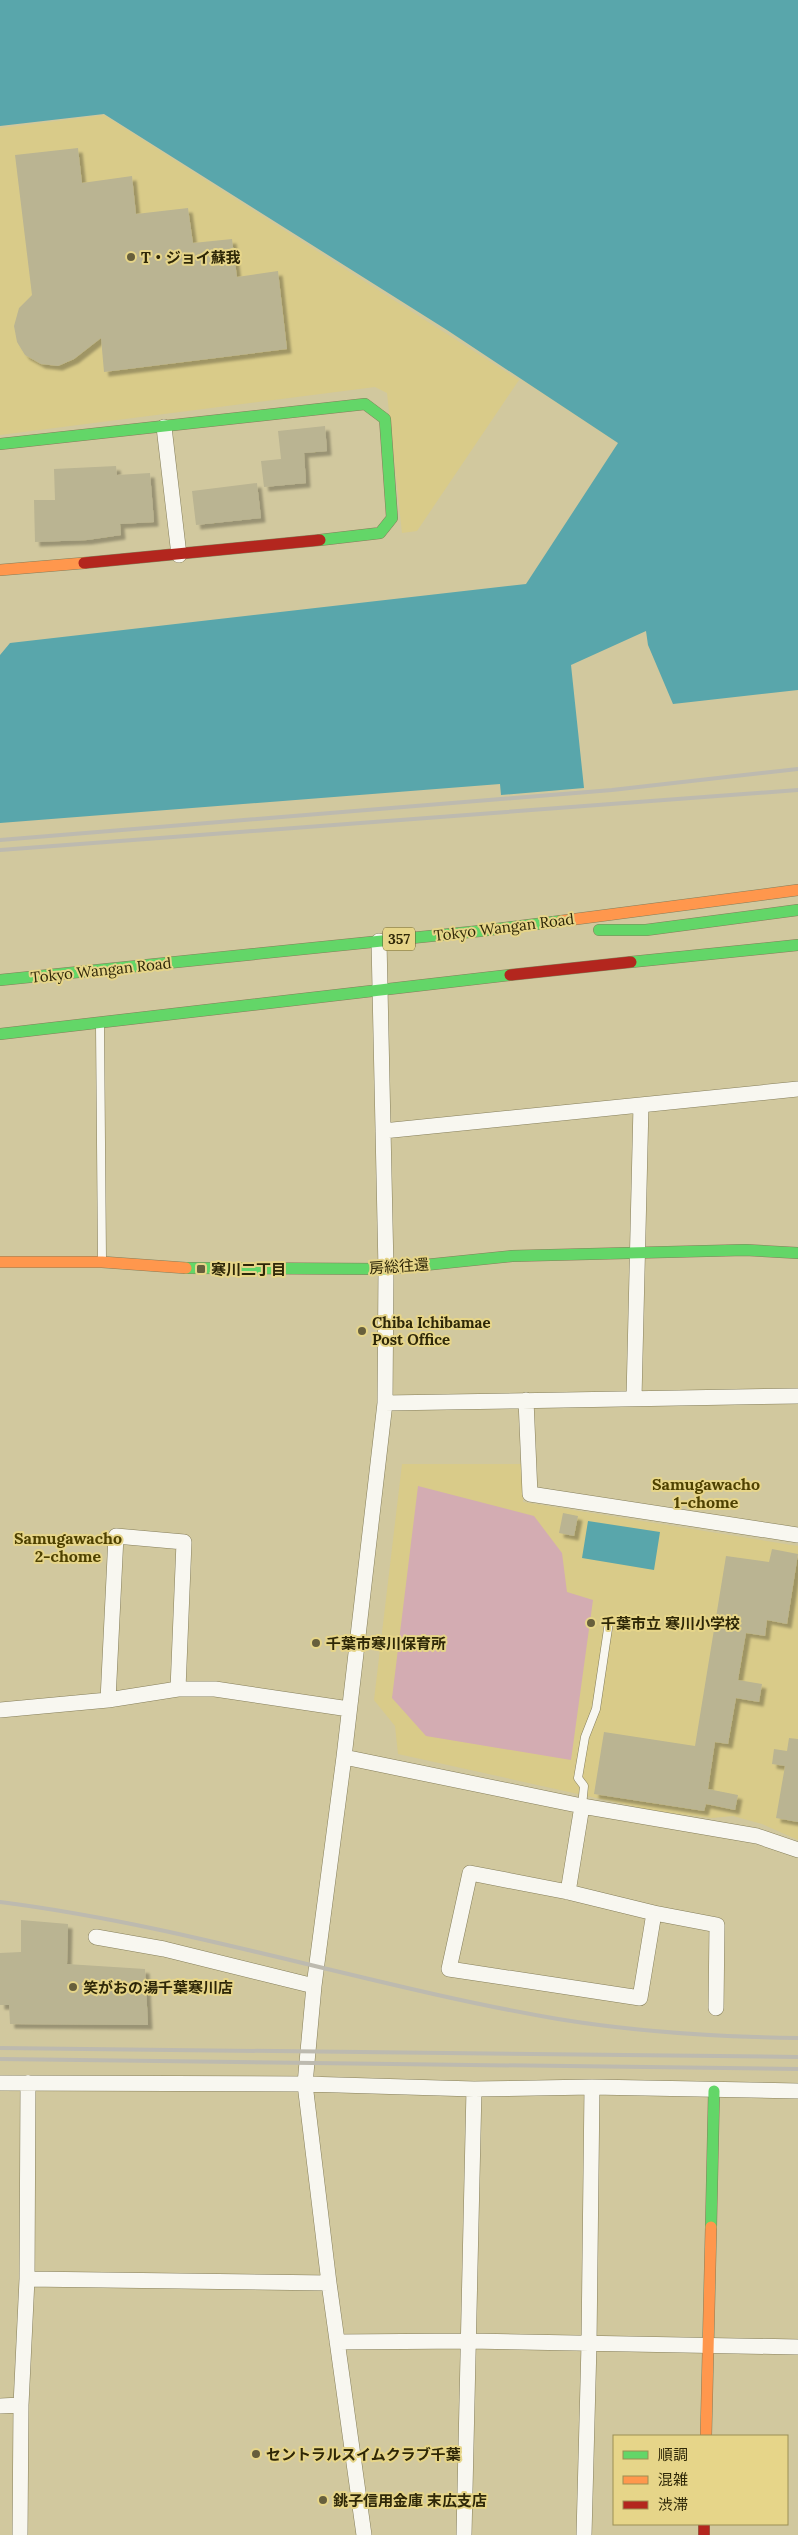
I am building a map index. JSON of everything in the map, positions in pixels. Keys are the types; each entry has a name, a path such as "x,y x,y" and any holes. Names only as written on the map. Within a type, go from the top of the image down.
{"main road":[{"path":"0,444 365,404 384,419 392,518 380,533 178,555 0,570"},
{"name":"Tokyo Wangan Road","path":"0,980 480,931 798,890"},
{"path":"480,931 646,930 798,910"},
{"path":"0,1034 380,990 798,945"},
{"name":"房総往還","path":"0,1262 102,1262 201,1269 386,1269 512,1256 745,1250 798,1253"},
{"path":"706,2435 714,2091"}],"street":[{"path":"164,427 178,555"},
{"path":"364,2535 329,2283 305,2084 314,1986 344,1757 385,1403 386,1269 378,941"},
{"path":"383,1131 798,1089"},
{"path":"634,1398 639,1253 641,1105"},
{"path":"385,1403 798,1396"},
{"path":"526,1400 530,1494 798,1535"},
{"path":"108,1700 116,1536 184,1542 178,1689"},
{"path":"0,1710 108,1700 178,1689 215,1689 349,1709"},
{"path":"344,1757 582,1806 757,1836 798,1850"},
{"path":"568,1892 582,1806"},
{"path":"654,1913 640,1998 449,1969 470,1874 568,1892 654,1913 716,1925 716,2008"},
{"path":"96,1937 164,1949 314,1986"},
{"path":"0,2083 305,2084 474,2089 592,2087 798,2092"},
{"path":"20,2535 21,2405 27,2279 28,2083"},
{"path":"584,2535 589,2344 592,2087"},
{"path":"464,2535 474,2089"},
{"path":"27,2279 329,2283"},
{"path":"338,2342 469,2341 798,2347"},
{"path":"0,2406 21,2405"}],"lane":[{"path":"100,1022 102,1262"},
{"path":"582,1806 584,1786 578,1778 585,1737 596,1709 609,1622"}],"shaded area":[{"path":"104,115 519,380 417,531 402,533 387,393 375,387 0,435 0,128"},
{"name":"千葉市立 寒川小学校","path":"402,1464 522,1464 523,1502 798,1546 798,1840 762,1824 733,1816 712,1818 655,1811 398,1754 395,1726 374,1700"},
{"path":"418,1486 534,1516 562,1553 567,1592 593,1600 571,1760 426,1736 392,1698"}],"water":[{"path":"0,0 798,0 798,690 673,704 648,645 646,631 571,665 584,788 501,795 500,784 0,823 0,655 10,643 526,584 618,443 447,330 104,114 0,126"},
{"path":"588,1521 660,1532 654,1570 582,1558"}],"building":[{"name":"T・ジョイ蘇我","path":"78,148 82,183 132,176 136,214 188,208 193,243 232,239 237,277 278,271 287,349 104,372 101,338 74,359 58,366 41,364 25,355 17,342 14,326 19,308 32,295 15,155"},
{"path":"325,426 327,451 304,453 306,483 264,487 261,461 281,459 278,431"},
{"path":"116,466 117,475 150,473 154,522 120,524 121,535 87,540 35,542 34,500 55,500 54,469"},
{"path":"257,483 261,518 196,525 192,491"},
{"path":"563,1513 578,1516 574,1536 559,1533"},
{"path":"772,1549 798,1554 787,1624 767,1620 765,1636 746,1633 738,1680 762,1684 759,1702 736,1698 728,1744 715,1742 708,1789 738,1795 735,1810 706,1804 704,1811 594,1794 604,1732 695,1746 726,1556 769,1562"},
{"path":"789,1738 798,1739 798,1822 776,1818 785,1766 772,1764 774,1749 787,1751"},
{"name":"笑がおの湯千葉寒川店","path":"21,1920 68,1924 67,1964 145,1969 148,2025 10,2024 9,2005 0,2005 0,1953 21,1952"}],"railway":[{"path":"0,840 612,790 798,769"},
{"path":"0,850 798,790"},
{"path":"0,1902 141,1926 418,1991 558,2019 678,2033 798,2038"},
{"path":"0,2048 798,2057"},
{"path":"0,2059 798,2069"}],"traffic: fast":[{"path":"0,444 365,404 385,419 392,518 380,533 320,540"},
{"path":"599,930 646,930 798,910"},
{"path":"0,980 561,921"},
{"path":"631,962 798,945"},
{"path":"0,1034 510,975"},
{"path":"186,1268 386,1269 512,1256 745,1250 798,1253"},
{"path":"711,2227 714,2091"}],"traffic: slow":[{"path":"0,570 84,563"},
{"path":"561,921 798,890"},
{"path":"0,1262 102,1262 186,1268"},
{"path":"706,2435 711,2227"}],"traffic: jam":[{"path":"84,563 320,540"},
{"path":"510,975 631,962"},
{"path":"704,2525 704,2535"}],"place":[{"name":"T・ジョイ蘇我","path":"131,257"},
{"name":"寒川二丁目","path":"201,1269"},
{"name":"Chiba Ichibamae Post Office","path":"362,1331"},
{"name":"千葉市立 寒川小学校","path":"591,1623"},
{"name":"千葉市寒川保育所","path":"316,1643"},
{"name":"笑がおの湯千葉寒川店","path":"73,1987"},
{"name":"セントラルスイムクラブ千葉","path":"256,2454"},
{"name":"銚子信用金庫 末広支店","path":"323,2500"}],"district":[{"name":"Samugawacho 1-chome","path":"706,1493"},
{"name":"Samugawacho 2-chome","path":"68,1547"}]}
